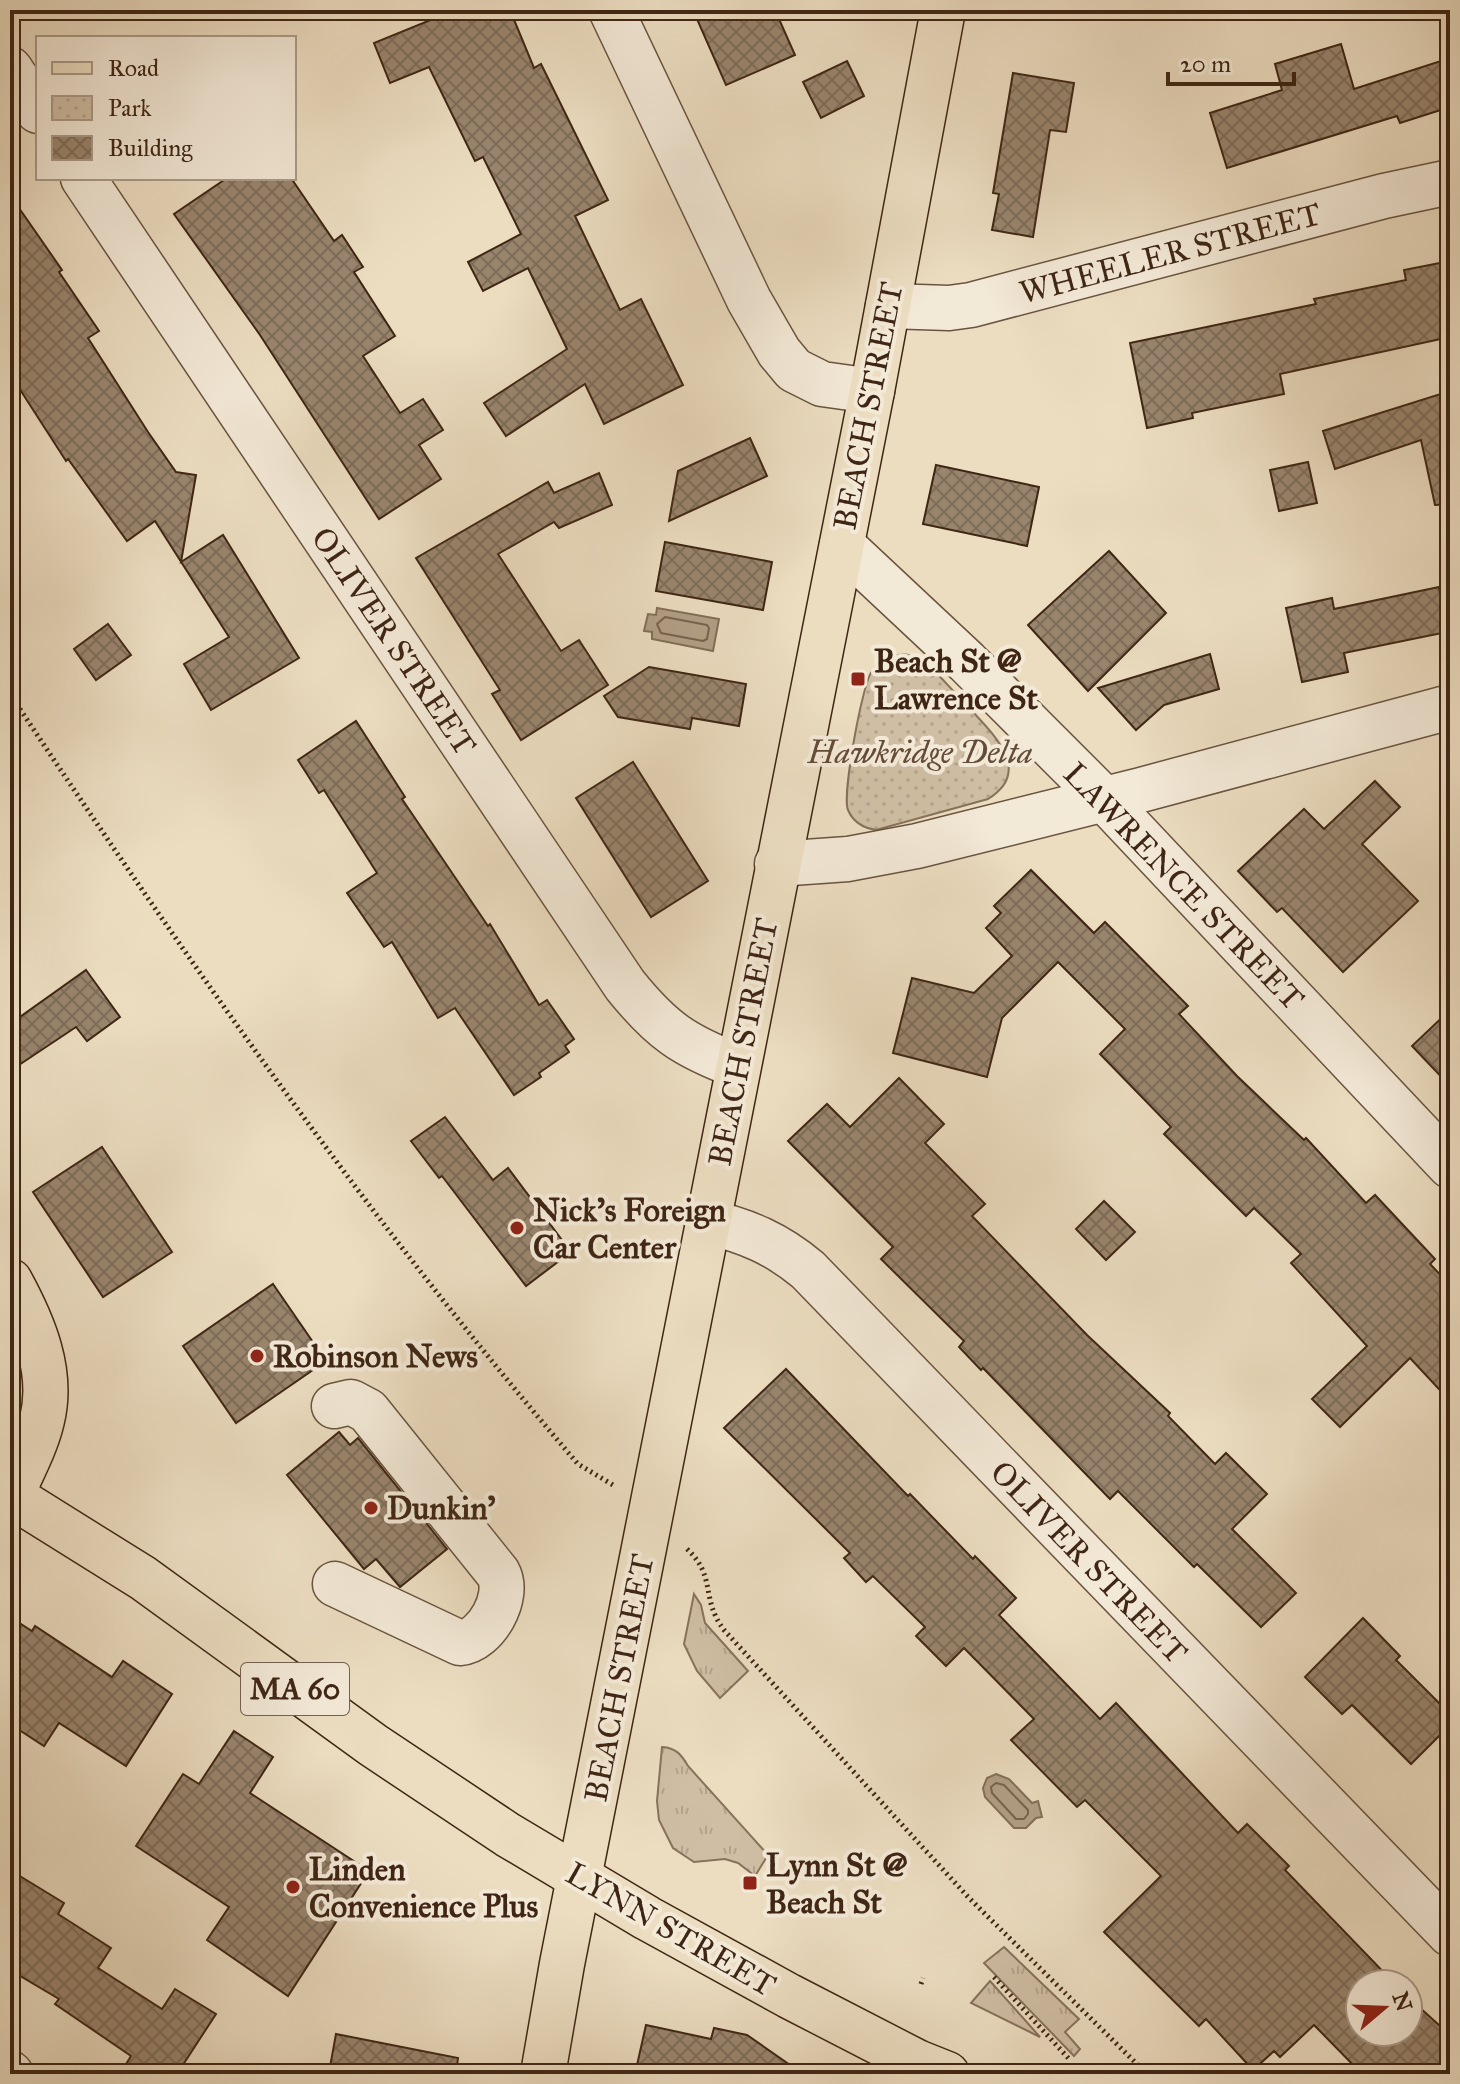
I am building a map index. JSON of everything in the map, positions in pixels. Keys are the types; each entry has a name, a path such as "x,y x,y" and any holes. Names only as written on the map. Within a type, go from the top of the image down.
{"main road":[{"name":"BEACH STREET","path":"543,2074 777,864 872,391 943,10"},
{"name":"MA 60","path":"10,1281 31,1321 46,1385 42,1421 11,1495"},
{"name":"LYNN STREET","path":"11,1495 143,1578 373,1745 508,1835 789,1996 917,2062 947,2074"}],"street":[{"path":"611,10 749,300 779,352 794,370 822,384 872,391"},
{"path":"10,69 36,108"},
{"name":"OLIVER STREET","path":"84,180 625,985 669,1033 699,1052 738,1066"},
{"name":"WHEELER STREET","path":"888,306 949,308 971,305 1384,196 1450,182"},
{"name":"LAWRENCE STREET","path":"842,545 967,662 1104,799 1450,1166"},
{"path":"777,864 869,857 1104,799 1450,707"},
{"name":"OLIVER STREET","path":"708,1222 763,1238 787,1252 808,1270 1450,1934"},
{"path":"334,1406 351,1402 368,1411 498,1573 504,1587 502,1598 481,1634 474,1640 460,1643 335,1584"}],"path":[{"path":"10,694 184,951 296,1105 464,1326 585,1471 606,1479"},
{"path":"724,1630 969,1898 1147,2074"},
{"path":"963,1904 969,1898"},
{"path":"994,1977 1070,2060"},
{"path":"1086,2026 1093,2019"}],"green space":[{"name":"Hawkridge Delta","path":"904,654 930,666 991,732 1006,755 1009,766 1001,789 988,799 876,830 859,824 848,810 854,740 872,671 886,659"},
{"path":"694,1594 701,1605 705,1623 748,1671 720,1698 697,1671 684,1644"},
{"path":"662,1747 675,1750 680,1755 768,1855 755,1876 738,1863 725,1859 694,1862 673,1848 659,1820 657,1801"},
{"path":"1004,1947 1079,2019 1065,2032 1080,2049 1074,2056 984,1963"},
{"path":"990,1981 1040,2037 971,2003"}],"water":[{"path":"657,608 719,619 713,651 652,639 652,632 644,631 648,614 656,615"},
{"path":"996,1774 1009,1779 1032,1803 1038,1801 1042,1817 1036,1818 1026,1828 1014,1828 985,1797 983,1788 987,1778"}],"building":[{"path":"455,10 510,10 534,68 541,64 608,200 575,216 620,310 641,299 683,385 604,424 585,384 506,436 484,403 567,349 528,268 483,291 468,262 521,234 483,157 475,161 429,67 390,83 374,43"},
{"path":"693,10 775,10 795,55 726,85"},
{"path":"1341,44 1354,89 1450,58 1450,107 1400,123 1397,116 1227,168 1210,113 1282,90 1275,64"},
{"path":"847,61 864,96 821,118 803,82"},
{"path":"1013,73 1074,83 1066,132 1050,130 1033,237 992,230 999,194 993,193"},
{"path":"224,180 292,180 334,241 342,235 363,267 354,272 395,336 363,356 400,413 423,399 443,430 419,445 441,479 379,519 260,335 174,214"},
{"path":"10,195 62,270 59,272 99,331 88,338 148,432 176,472 196,475 181,562 155,521 127,541 68,459 66,461 10,374"},
{"path":"1450,261 1450,337 1280,374 1284,394 1192,413 1193,418 1147,428 1130,343 1316,304 1314,299 1406,280 1404,270"},
{"path":"1450,391 1450,504 1435,505 1421,440 1335,469 1323,431"},
{"path":"750,438 767,476 669,521 678,471"},
{"path":"1308,462 1317,503 1279,511 1270,470"},
{"path":"936,465 1039,487 1027,546 923,524"},
{"path":"599,473 612,505 559,528 554,522 498,554 561,651 579,640 608,685 521,740 492,694 500,690 416,558 548,482 554,493"},
{"path":"223,535 299,658 211,710 184,664 229,637 181,562"},
{"path":"665,542 772,562 763,610 656,591"},
{"path":"1109,551 1166,613 1088,691 1028,625"},
{"path":"1439,587 1447,632 1344,653 1348,672 1302,682 1286,608 1332,598 1334,609"},
{"path":"108,624 131,655 96,680 74,649"},
{"path":"1210,654 1219,689 1164,705 1136,730 1098,688"},
{"path":"649,667 746,684 739,726 692,718 690,729 618,717 604,696"},
{"path":"356,721 405,797 402,799 488,926 490,924 539,1005 547,1000 574,1039 565,1046 569,1052 539,1073 541,1077 514,1095 455,1008 438,1018 392,942 384,947 347,893 377,873 324,790 319,793 298,760"},
{"path":"633,762 708,881 651,917 576,798"},
{"path":"1375,781 1400,807 1362,844 1418,901 1343,972 1282,908 1277,912 1238,871 1304,809 1324,829"},
{"path":"1031,870 1094,933 1105,922 1188,1006 1179,1014 1237,1076 1304,1140 1306,1138 1366,1203 1375,1195 1435,1259 1430,1264 1450,1285 1450,1401 1410,1358 1340,1427 1312,1399 1367,1346 1291,1263 1301,1254 1254,1208 1246,1216 1164,1134 1171,1127 1100,1054 1125,1029 1058,962 1002,1018 987,1077 893,1053 912,978 974,993 1012,956 986,928 1001,913 994,906"},
{"path":"86,970 120,1017 87,1041 76,1027 10,1071 10,1024"},
{"path":"1450,1010 1450,1086 1412,1046"},
{"path":"899,1078 944,1124 925,1143 985,1204 972,1216 1087,1335 1170,1413 1168,1416 1215,1464 1226,1453 1267,1494 1232,1529 1296,1593 1261,1627 1197,1564 1194,1567 1118,1491 1110,1499 983,1368 981,1370 959,1347 964,1341 881,1259 893,1247 788,1141 827,1104 850,1127"},
{"name":"Nick's Foreign Car Center","path":"445,1117 493,1180 508,1168 571,1252 526,1286 442,1176 439,1178 411,1141"},
{"path":"102,1147 172,1252 103,1297 33,1192"},
{"path":"1104,1201 1135,1232 1106,1260 1076,1229"},
{"path":"273,1284 326,1361 236,1423 183,1346"},
{"path":"786,1369 908,1496 910,1494 1016,1598 999,1615 1100,1719 1116,1703 1238,1833 1247,1824 1289,1866 1285,1870 1380,1968 1344,1968 1344,2048 1424,2048 1424,2011 1450,2035 1450,2074 1362,2074 1314,2025 1280,2057 1274,2051 1253,2070 1206,2019 1199,2026 1104,1932 1161,1876 1085,1800 1077,1807 1011,1740 1034,1719 964,1648 946,1666 916,1636 925,1627 873,1576 866,1582 844,1558 850,1553 724,1428"},
{"path":"339,1432 350,1445 358,1438 447,1549 400,1587 376,1559 364,1569 287,1475"},
{"path":"10,1617 32,1631 35,1626 112,1677 123,1661 172,1694 126,1766 59,1723 44,1746 10,1724"},
{"path":"1363,1618 1400,1656 1396,1660 1450,1714 1450,1725 1411,1764 1352,1705 1342,1714 1305,1677"},
{"path":"234,1731 273,1757 250,1793 369,1871 288,1996 207,1940 229,1907 136,1846 183,1774 199,1784"},
{"path":"10,1870 64,1903 58,1914 111,1948 98,1968 162,2009 175,1989 216,2014 177,2074 120,2074 131,2056 55,2004 59,1999 10,1970"},
{"path":"646,2025 711,2039 714,2028 747,2035 803,2074 635,2074"},
{"path":"336,2034 458,2058 456,2074 367,2074 330,2067"}],"place":[{"name":"Beach St @ Lawrence St","path":"858,679"},
{"name":"Nick's Foreign Car Center","path":"517,1228"},
{"name":"Robinson News","path":"257,1356"},
{"name":"Dunkin'","path":"371,1508"},
{"name":"Lynn St @ Beach St","path":"750,1883"},
{"name":"Linden Convenience Plus","path":"293,1887"}]}
